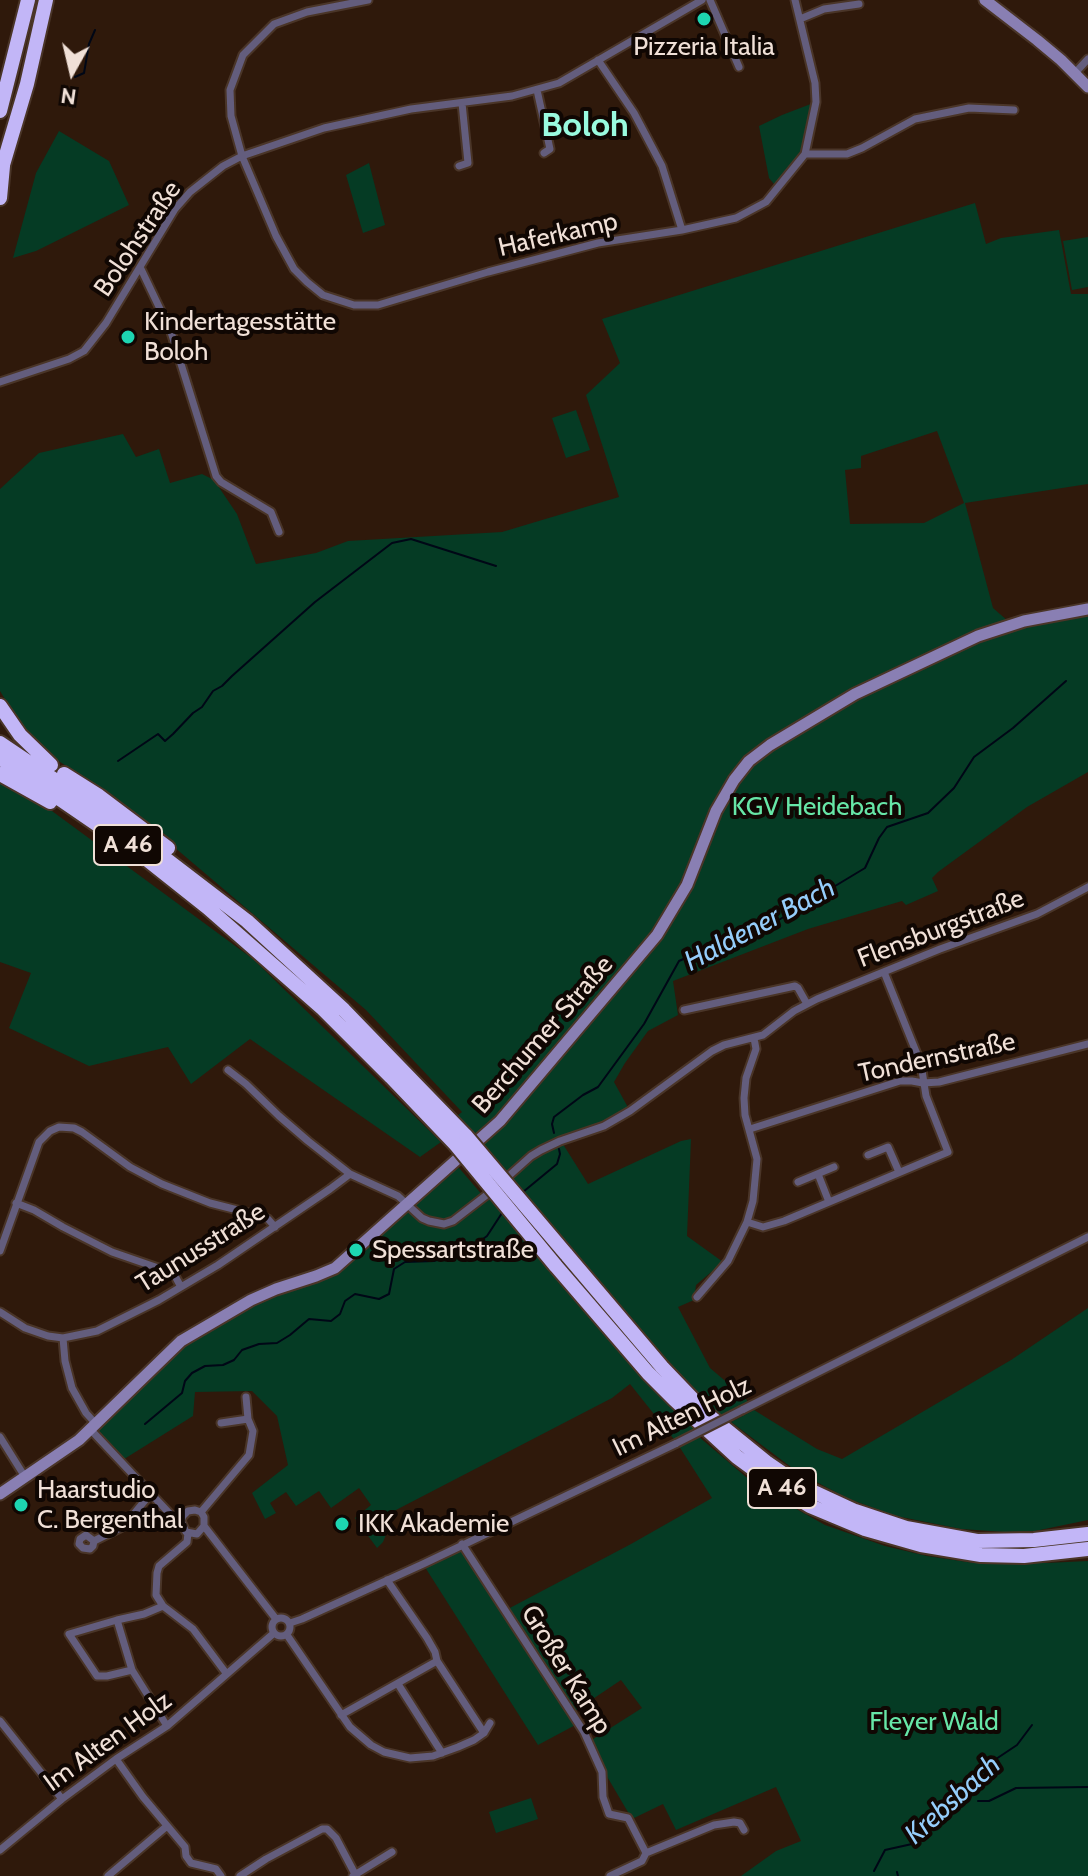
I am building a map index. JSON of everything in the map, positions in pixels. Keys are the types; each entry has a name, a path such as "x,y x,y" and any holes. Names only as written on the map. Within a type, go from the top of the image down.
{"highway":[{"path":"0,111 28,0"},
{"path":"0,198 2,168 27,84 46,0"},
{"path":"0,706 20,735 51,765"},
{"path":"0,733 99,796 148,832 218,890 247,921"},
{"name":"A 46","path":"0,743 119,823 247,921 344,1010 461,1140 648,1373 737,1457 810,1506 865,1529 921,1545 981,1555 1024,1556 1088,1549"},
{"name":"A 46","path":"0,758 140,854 208,908 323,1009 391,1077 461,1140"},
{"path":"0,772 135,859 248,944"},
{"name":"A 46","path":"560,1260 708,1415 801,1486 855,1511 906,1528 977,1541 1034,1540 1088,1534"}],"main road":[{"path":"985,0 1037,40 1088,87"},
{"name":"Berchumer Straße","path":"0,1494 67,1449 181,1341 251,1300 335,1268 507,1114 666,923 687,885 723,798 749,761 855,694 978,636 1024,621 1088,609"}],"street":[{"name":"Haferkamp","path":"368,0 307,12 274,24 243,55 230,90 231,116 242,156 276,236 297,274 323,295 354,305 378,305 598,243 736,218 766,202 805,154 816,102 815,83 795,0"},
{"name":"Bolohstraße","path":"0,382 84,351 141,269 175,209 218,169 242,156 324,128 411,109 537,90 559,83 702,0"},
{"path":"710,0 739,67"},
{"path":"800,19 824,9 859,4"},
{"path":"1075,73 1088,59"},
{"path":"598,60 634,113 662,166 682,230"},
{"path":"537,90 549,150"},
{"path":"462,103 467,163"},
{"path":"805,154 847,154 915,119 969,108 1014,110"},
{"path":"141,269 171,332 216,476 271,512 279,532"},
{"name":"Flensburgstraße","path":"407,1203 429,1221 444,1224 453,1221 531,1156 560,1141 604,1126 630,1111 712,1051 763,1035 807,1004 1037,914 1088,887"},
{"path":"747,1222 770,1226 948,1152 926,1096 921,1064 884,972"},
{"path":"684,1010 795,986 807,1004"},
{"path":"697,1297 728,1261 747,1222 753,1201 757,1159 745,1115 744,1089 756,1049 754,1038"},
{"name":"Tondernstraße","path":"750,1129 900,1081 939,1082 1088,1044"},
{"path":"228,1070 350,1174 407,1203"},
{"path":"0,1251 39,1142 59,1127 82,1132 130,1167 162,1184 210,1203 261,1216 275,1227"},
{"path":"868,1155 888,1147 899,1172"},
{"path":"798,1182 834,1167"},
{"name":"Taunusstraße","path":"63,1338 97,1331 181,1287 350,1174"},
{"path":"818,1174 829,1202"},
{"path":"16,1203 112,1252 164,1270 175,1276 181,1287"},
{"name":"Im Alten Holz","path":"290,1623 677,1443 1088,1237"},
{"path":"0,1312 36,1333 63,1338 72,1388 93,1426 171,1515 181,1521"},
{"path":"201,1512 249,1455 253,1431 248,1419 246,1397"},
{"path":"221,1423 248,1419"},
{"path":"0,1437 25,1477"},
{"path":"94,1541 124,1526 151,1493"},
{"path":"204,1526 197,1534 188,1533 181,1521 188,1511 201,1512 204,1526 276,1619"},
{"path":"188,1533 187,1542 159,1566 156,1595 163,1606 193,1629 226,1673"},
{"name":"Großer Kamp","path":"462,1544 584,1732 602,1772 603,1797 609,1814 628,1818 646,1853"},
{"path":"387,1580 484,1733"},
{"path":"132,1670 97,1676 69,1634 163,1606"},
{"path":"283,1618 290,1623 291,1629 287,1635 280,1637 274,1633 272,1626 276,1619 283,1618"},
{"path":"117,1620 132,1670 167,1726"},
{"name":"Im Alten Holz","path":"0,1850 62,1799 167,1726 274,1633"},
{"path":"287,1635 341,1715 360,1737 384,1752 410,1758 442,1753 484,1733 490,1723"},
{"path":"341,1715 437,1661"},
{"path":"398,1684 442,1753"},
{"path":"0,1721 62,1799"},
{"path":"116,1759 185,1847 191,1863 216,1869 221,1876"},
{"path":"610,1876 642,1861 646,1853 714,1825 740,1823 744,1830"},
{"path":"108,1876 167,1826"},
{"path":"240,1876 322,1829 327,1829 336,1838 354,1875 392,1852"}],"green space":[{"path":"816,102 805,154 778,189 769,178 759,126"},
{"path":"59,131 109,161 129,205 36,251 13,258 36,173"},
{"path":"369,163 385,225 363,233 346,175"},
{"path":"975,203 986,244 1001,238 1059,230 1071,294 1088,294 1088,484 965,503 993,608 1016,628 1086,613 1088,617 1088,772 1027,807 938,872 932,878 938,891 906,905 902,901 808,929 673,981 678,1015 648,1031 614,1082 630,1111 561,1141 588,1184 691,1139 687,1236 723,1262 696,1285 694,1300 678,1307 710,1368 730,1385 736,1382 752,1409 698,1436 746,1477 825,1525 885,1546 974,1563 1088,1561 1088,1876 741,1876 776,1851 801,1841 776,1787 676,1830 663,1804 632,1819 590,1741 642,1708 621,1680 575,1711 581,1722 538,1745 423,1564 462,1544 506,1610 712,1498 677,1443 630,1384 612,1398 396,1510 383,1542 377,1548 355,1518 371,1505 359,1488 331,1508 319,1491 296,1506 286,1492 270,1503 276,1513 265,1519 252,1493 288,1465 277,1416 252,1391 195,1392 193,1416 121,1461 90,1429 179,1343 251,1300 316,1276 454,1162 484,1197 503,1180 452,1120 462,1112 366,1010 114,796 41,750 22,727 0,691 0,489 39,453 123,434 136,457 159,449 170,483 202,474 214,480 237,514 256,564 316,553 348,541 502,532 619,497 586,395 620,363 602,319","holes":["937,431 964,503 924,523 850,524 845,470 861,468 861,456"]},
{"path":"1088,237 1088,287 1072,290 1063,241"},
{"path":"576,410 590,450 566,458 552,418"},
{"path":"0,780 52,811 253,959 441,1142 420,1157 250,1039 191,1084 168,1047 89,1066 9,1028 31,973 0,962"},
{"path":"1088,1308 1088,1520 1035,1531 1005,1532 961,1529 896,1516 849,1499 799,1473 731,1422 754,1410 817,1449 842,1459 1011,1360"},
{"path":"531,1798 538,1819 496,1833 489,1812"}],"waterway":[{"path":"75,77 84,73 95,30"},
{"path":"118,761 158,734 165,741 202,707 213,691 315,602 392,543 411,539 496,566"},
{"name":"Haldener Bach","path":"554,1133 554,1117 598,1087 644,1024 679,961 777,921 865,868 887,827 928,813 954,788 974,757 1013,728 1066,681"},
{"name":"Haldener Bach","path":"523,1192 557,1164 559,1149"},
{"name":"Haldener Bach","path":"145,1424 182,1393 185,1381 192,1373 205,1366 223,1365 234,1360 242,1350 259,1344 277,1343 309,1319 331,1321 340,1314 345,1301 355,1294 379,1299 389,1294 394,1269 405,1262 434,1261 468,1250 487,1236 502,1213"},
{"name":"Krebsbach","path":"874,1871 885,1850 912,1844 940,1817 951,1800 967,1795 975,1782 983,1778 990,1763 1017,1745 1032,1725"},
{"path":"978,1801 989,1801 1016,1788 1088,1787"},
{"path":"897,1872 898,1876"}],"place":[{"name":"Pizzeria Italia","path":"704,19"},
{"name":"Kindertagesstätte Boloh","path":"128,337"},
{"name":"Spessartstraße","path":"356,1250"},
{"name":"Haarstudio C. Bergenthal","path":"21,1505"},
{"name":"IKK Akademie","path":"342,1524"}],"district":[{"name":"Boloh","path":"585,126"}],"park label":[{"name":"KGV Heidebach","path":"817,807"},
{"name":"Fleyer Wald","path":"934,1722"}]}
